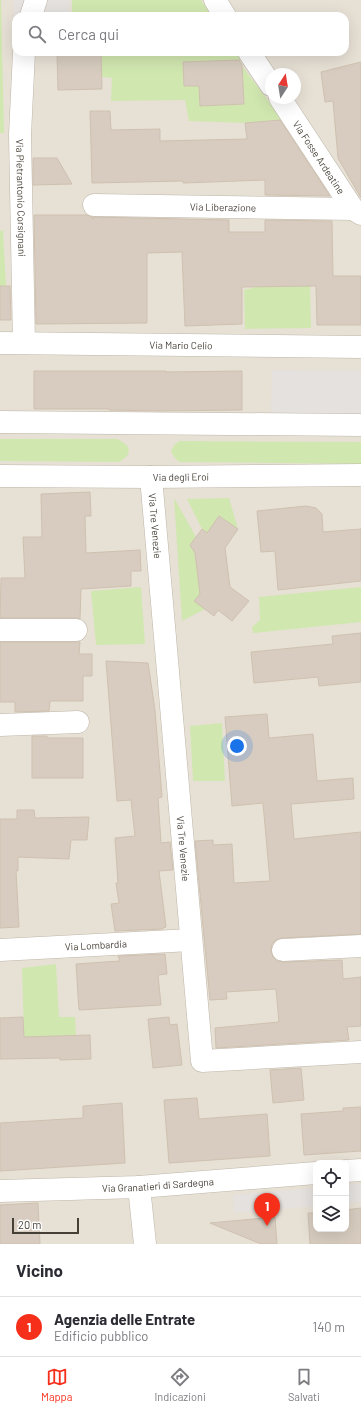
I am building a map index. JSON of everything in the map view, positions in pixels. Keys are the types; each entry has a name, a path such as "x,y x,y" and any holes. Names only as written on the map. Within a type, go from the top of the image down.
{"street":[{"path":"32,12 36,0"},
{"path":"215,0 222,12"},
{"name":"Via Pietrantonio Corsignani","path":"24,56 20,135 24,343"},
{"path":"252,56 265,76"},
{"name":"Via Fosse Ardeatine","path":"284,104 357,212"},
{"name":"Via Liberazione","path":"94,205 357,212"},
{"name":"Via Mario Celio","path":"0,343 361,346"},
{"path":"0,422 361,425"},
{"name":"Via degli Eroi","path":"0,476 151,477 361,475"},
{"name":"Via Tre Venezie","path":"151,477 202,1061 361,1052"},
{"path":"0,630 76,630"},
{"path":"0,726 78,722"},
{"name":"Via Lombardia","path":"0,950 191,940"},
{"path":"283,950 361,946"},
{"path":"349,1171 361,1170"},
{"name":"Via Granatieri di Sardegna","path":"0,1191 139,1187 313,1173"},
{"path":"139,1187 145,1244"}],"shaded area":[{"path":"0,0 361,0 361,1244 0,1244"},
{"path":"14,0 69,0 69,12 14,12"},
{"path":"272,370 361,371 361,414 271,415"},
{"path":"361,1184 361,1202 349,1203 349,1185"},
{"path":"313,1188 313,1206 234,1213 233,1195"}],"green space":[{"path":"1,0 4,133 0,133"},
{"path":"72,0 201,0 209,12 72,12"},
{"path":"101,56 240,56 242,60 183,62 184,86 199,86 200,106 244,104 242,66 265,96 265,104 271,104 283,120 245,123 189,121 185,100 111,101 112,78 102,77"},
{"path":"3,230 6,286 0,286 0,231"},
{"path":"310,284 311,328 245,329 244,290 256,287"},
{"path":"0,439 117,439 122,441 129,450 127,456 118,462 0,461"},
{"path":"180,441 361,442 361,464 179,462 171,451 175,444"},
{"path":"174,498 196,537 190,545 195,553 200,594 195,601 205,609 182,621"},
{"path":"229,498 238,529 219,516 207,533 202,529 187,499"},
{"path":"141,587 145,644 96,645 91,591"},
{"path":"361,587 361,622 253,633 252,627 260,620 259,597"},
{"path":"222,723 225,781 193,781 190,726"},
{"path":"56,964 59,1017 75,1017 76,1036 24,1037 22,968"}],"building":[{"path":"57,56 101,56 102,89 58,90"},
{"path":"239,60 242,65 244,104 200,106 199,86 184,86 183,62"},
{"path":"361,62 361,198 338,158 333,101 325,102 321,72"},
{"path":"90,111 110,111 111,130 160,129 160,141 247,139 245,123 280,120 330,196 265,195 265,180 183,183 183,181 92,183"},
{"path":"33,158 57,158 72,184 33,185"},
{"path":"34,215 87,215 93,219 93,217 229,220 229,232 265,232 265,220 332,221 333,276 361,276 361,325 317,325 316,286 242,287 242,324 185,326 182,252 147,253 147,323 36,324"},
{"path":"0,286 10,286 11,320 0,320"},
{"path":"34,371 242,371 242,410 160,411 34,409"},
{"path":"90,492 91,516 85,516 86,553 140,550 141,571 131,571 131,586 81,589 80,619 0,618 1,578 25,578 23,537 42,537 41,494"},
{"path":"306,506 316,508 322,514 323,532 361,529 361,581 278,590 275,551 261,552 257,511"},
{"path":"219,516 238,529 225,548 230,587 249,601 232,621 218,610 214,616 194,601 200,594 195,553 190,545 202,529 207,533"},
{"path":"361,633 361,682 319,686 318,677 254,683 251,652 333,644 332,636"},
{"path":"0,642 80,642 79,654 92,654 92,676 83,676 83,701 50,701 49,711 15,712 15,702 0,702"},
{"path":"106,661 148,663 155,710 162,797 158,798 161,843 170,842 173,870 159,871 166,927 163,929 115,931 111,904 119,903 116,883 118,883 115,838 135,836 131,800 117,801"},
{"path":"267,714 269,738 313,734 317,781 353,778 354,799 291,804 294,839 361,832 361,934 282,938 276,940 272,944 271,951 273,957 277,961 283,962 342,960 343,979 361,977 361,1026 347,1027 349,1040 216,1048 215,1028 279,1022 276,989 226,992 227,999 210,1000 195,841 213,840 213,845 232,844 234,883 270,881 263,803 232,806 225,717"},
{"path":"32,736 47,736 47,738 83,738 83,778 32,778"},
{"path":"17,810 34,810 35,818 89,817 87,840 71,840 69,859 18,857 18,871 16,871 19,927 0,928 0,819 17,819"},
{"path":"165,954 167,974 158,975 161,1005 79,1010 76,964 120,961 118,956"},
{"path":"23,1017 24,1037 90,1035 91,1059 0,1059 0,1018"},
{"path":"169,1017 170,1025 177,1024 182,1065 153,1068 148,1019"},
{"path":"301,1068 304,1100 273,1103 270,1070"},
{"path":"197,1098 199,1119 267,1114 270,1156 169,1163 164,1100"},
{"path":"122,1103 125,1163 0,1171 0,1123 83,1118 83,1106"},
{"path":"361,1107 361,1151 304,1155 301,1114 343,1111 343,1108"},
{"path":"38,1203 40,1244 0,1244 0,1205"},
{"path":"361,1208 361,1244 310,1244 308,1213 313,1213 313,1232 349,1232 349,1210"},
{"path":"275,1217 277,1244 261,1244 210,1223"}],"place":[{"name":"Agenzia delle Entrate","path":"267,1226"}]}
